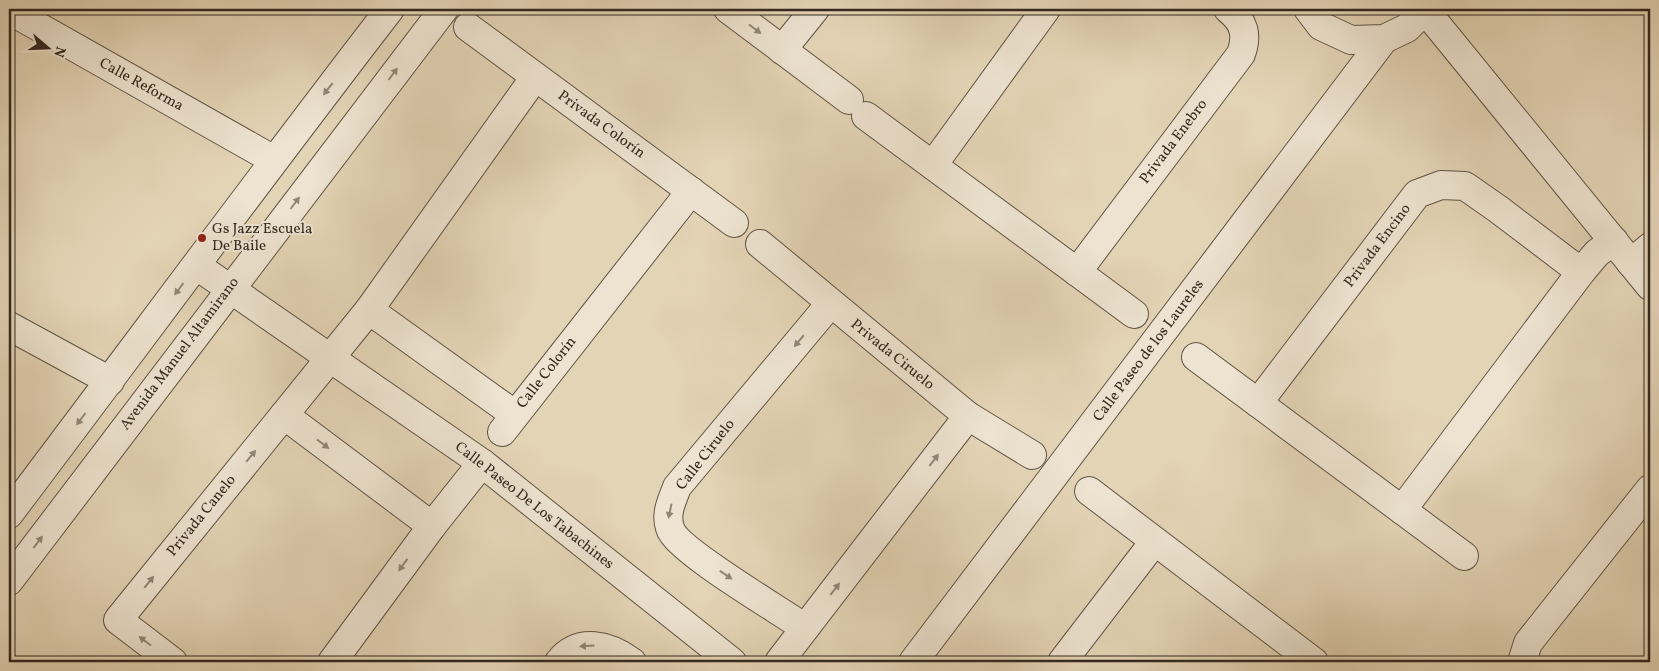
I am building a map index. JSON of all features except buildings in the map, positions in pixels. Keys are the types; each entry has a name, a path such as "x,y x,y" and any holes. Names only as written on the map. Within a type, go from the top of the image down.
{"street":[{"path":"9,514 197,266 274,160 390,9"},
{"name":"Avenida Manuel Altamirano","path":"9,581 230,287 444,9"},
{"path":"728,9 933,166 1134,314"},
{"path":"782,50 815,9"},
{"path":"933,166 1046,9"},
{"name":"Privada Enebro","path":"1077,272 1241,54 1245,42 1245,30 1239,18 1228,9"},
{"path":"1308,9 1321,26 1351,40 1384,39 1407,28 1425,9 1614,241 1641,255 1650,286"},
{"name":"Calle Reforma","path":"9,10 274,160"},
{"name":"Privada Colorín","path":"468,27 734,223"},
{"name":"Calle Paseo de los Laureles","path":"913,662 1384,39"},
{"path":"329,358 370,310 535,77"},
{"name":"Privada Encino","path":"1258,403 1418,194 1441,185 1465,186 1581,272"},
{"name":"Calle Colorín","path":"370,310 508,423 691,191"},
{"path":"1402,510 1581,272 1597,252 1614,241"},
{"name":"Privada Ciruelo","path":"760,244 830,304 968,416 1032,456"},
{"name":"Calle Paseo De Los Tabachines","path":"197,266 482,463 732,662"},
{"name":"Calle Ciruelo","path":"805,628 686,548 670,530 667,515 677,487 830,304"},
{"path":"9,326 110,381"},
{"path":"1196,357 1464,556"},
{"name":"Privada Canelo","path":"173,662 118,620 329,358"},
{"path":"284,415 432,526"},
{"path":"779,662 968,416"},
{"path":"332,662 432,526 482,463"},
{"path":"1522,662 1528,643 1650,488"},
{"path":"1089,490 1303,659"},
{"path":"1062,662 1154,542"},
{"path":"559,662 573,649 583,645 599,646 620,654 632,662"}],"place":[{"name":"Gs Jazz Escuela De Baile","path":"202,238"}]}
